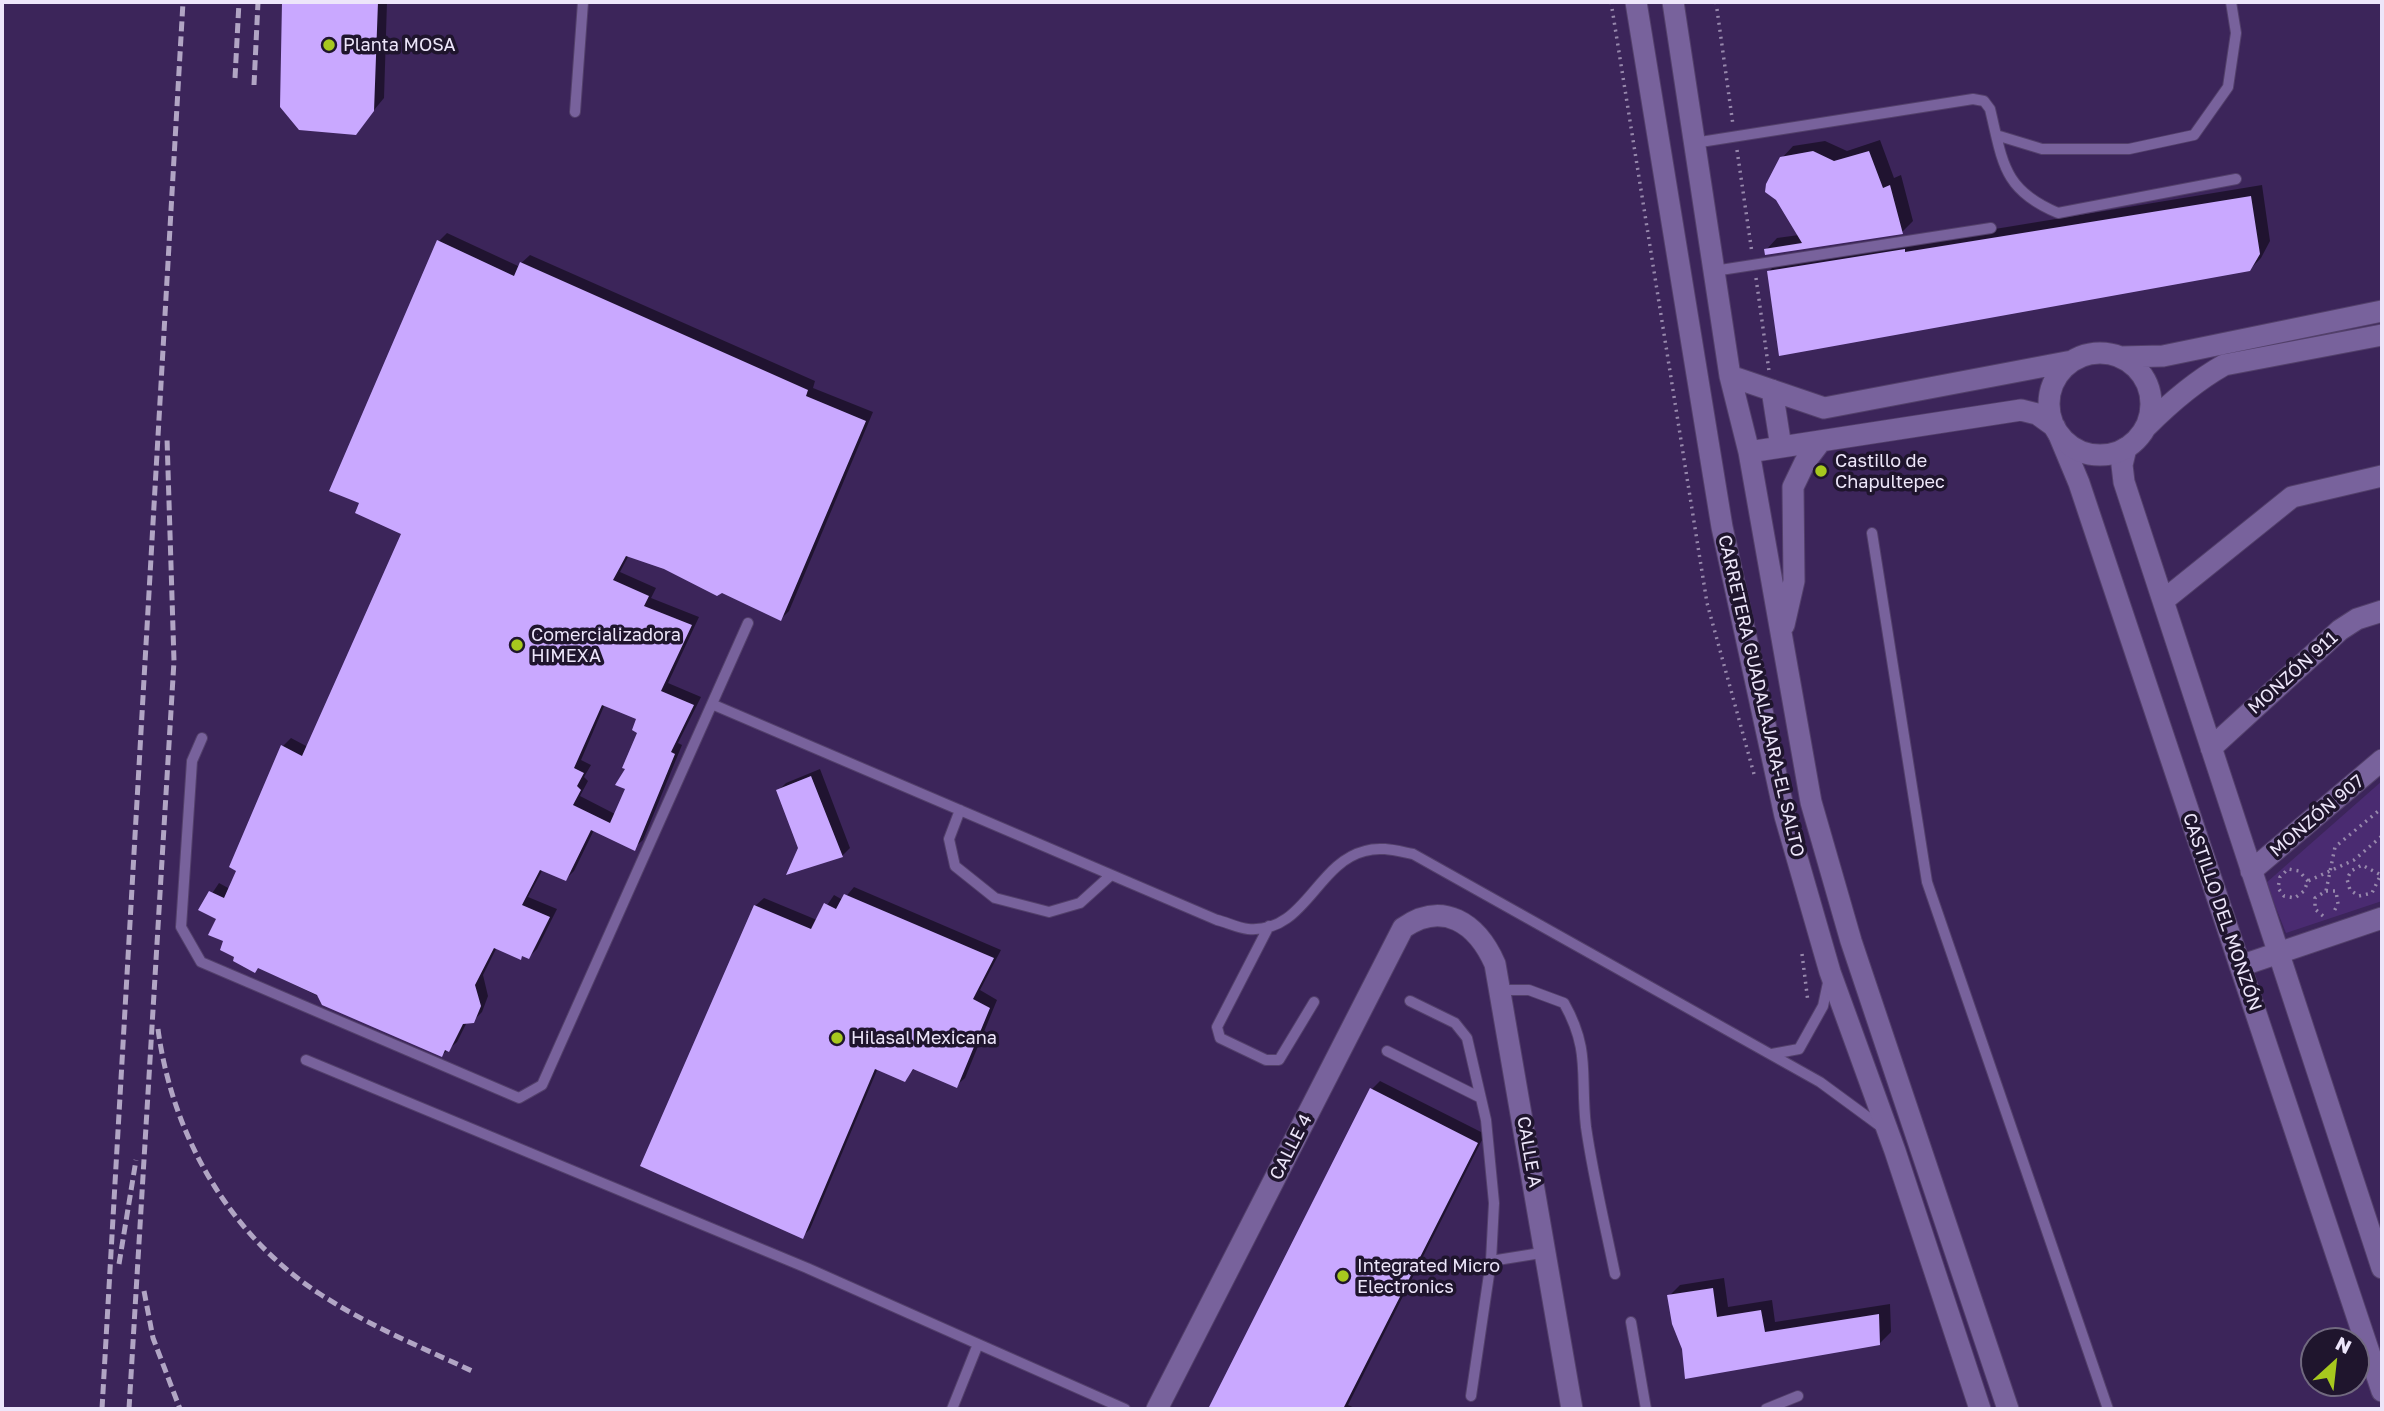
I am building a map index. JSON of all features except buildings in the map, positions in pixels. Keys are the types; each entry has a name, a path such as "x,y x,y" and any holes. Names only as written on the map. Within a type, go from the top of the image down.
{"street":[{"name":"CARRETERA GUADALAJARA-EL SALTO","path":"1636,2 1722,527 1785,816 1830,971 1889,1133 1980,1409"},
{"name":"CARRETERA GUADALAJARA-EL SALTO","path":"1673,2 1730,376 1749,452 1803,764 1835,888 2008,1409"},
{"path":"1730,376 1824,408 2073,361 2088,354 2104,353 2120,357 2163,356 2382,311"},
{"path":"1749,452 2021,410 2036,414 2071,447 2087,454 2105,456 2126,449 2169,403 2201,378 2224,365 2382,335"},
{"path":"2120,357 2134,366 2145,379 2151,394 2151,412 2146,428"},
{"path":"2057,431 2048,403 2052,386 2060,372 2073,361"},
{"path":"1772,390 1781,447"},
{"name":"CASTILLO DEL MONZÓN","path":"2057,431 2078,483 2240,966 2374,1337 2382,1391"},
{"path":"1782,637 1794,581 1793,487 1805,462 1821,441"},
{"path":"2126,449 2122,465 2124,482 2382,1268"},
{"path":"2164,600 2292,497 2382,476"},
{"name":"MONZÓN 911","path":"2211,748 2340,630 2357,619 2382,611"},
{"name":"MONZÓN 907","path":"2251,871 2382,760"},
{"name":"CALLE A","path":"1448,916 1477,934 1488,947 1499,990 1547,1252 1572,1409"},
{"name":"CALLE 4","path":"1157,1409 1403,928 1416,919 1448,916"},
{"path":"2240,966 2382,918"}],"lane":[{"path":"575,112 583,2"},
{"path":"1996,135 2042,149 2129,149 2194,135 2228,87 2235,33 2231,2"},
{"path":"1694,143 1973,99 1984,101 1990,109 2006,172 2031,202 2058,213 2236,179"},
{"path":"1714,271 1990,228"},
{"path":"1872,533 1927,882 2108,1409"},
{"path":"202,738 192,761 181,927 201,962 519,1098 542,1085 748,623"},
{"path":"713,705 1217,920 1248,929 1269,926 1297,912 1339,866 1363,851 1385,848 1413,855 1772,1054 1831,1089 1889,1133"},
{"path":"960,810 949,839 955,866 995,898 1049,912 1080,903 1111,875"},
{"path":"1269,926 1217,1027 1220,1038 1266,1060 1279,1060 1314,1002"},
{"path":"1772,1054 1799,1049 1823,1006 1830,971"},
{"path":"1499,990 1530,990 1564,1003 1577,1027 1584,1055 1586,1125 1615,1274"},
{"path":"1410,1001 1455,1023 1467,1038 1486,1120 1494,1203 1491,1261 1471,1395"},
{"path":"1387,1051 1479,1097"},
{"path":"306,1060 807,1268 1125,1409"},
{"path":"1491,1261 1547,1252"},
{"path":"1631,1322 1646,1409"},
{"path":"952,1409 978,1344"},
{"path":"1766,1409 1798,1396"}],"path":[{"path":"1716,2 1772,390"},
{"path":"2326,891 2336,891 2338,904 2333,913 2323,917 2315,909 2315,898 2326,891 2335,847 2382,808"},
{"path":"2308,881 2299,871 2287,869 2280,877 2278,888 2284,896 2295,898 2304,891 2308,881 2354,860 2382,836"},
{"path":"2362,865 2381,873 2372,893 2359,896 2350,890 2347,879 2351,871 2362,865"}],"shaded area":[{"path":"2382,781 2382,901 2286,933 2266,883"}],"railway":[{"path":"102,1409 183,2"},
{"path":"235,78 239,2"},
{"path":"254,85 258,2"},
{"path":"129,1409 174,661 167,438"},
{"path":"158,1029 176,1107 191,1144 232,1212 258,1243 287,1270 356,1316 472,1371"},
{"path":"119,1264 136,1160"},
{"path":"144,1291 153,1338 180,1409"}],"place":[{"name":"Planta MOSA","path":"329,45"},
{"name":"Castillo de Chapultepec","path":"1821,471"},
{"name":"Comercializadora HIMEXA","path":"517,645"},
{"name":"Hilasal Mexicana","path":"837,1038"},
{"name":"Integrated Micro Electronics","path":"1343,1276"}]}
